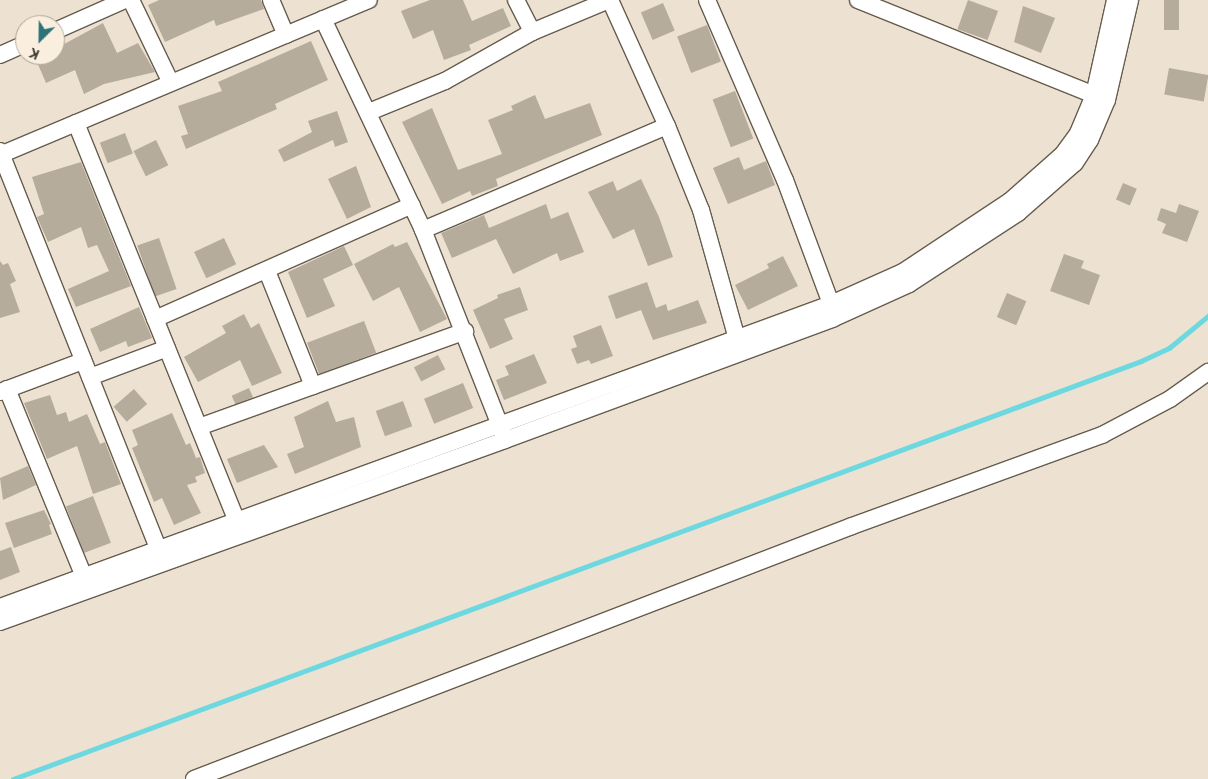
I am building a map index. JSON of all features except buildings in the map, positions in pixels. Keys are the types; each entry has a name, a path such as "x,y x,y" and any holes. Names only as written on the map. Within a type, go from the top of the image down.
{"street":[{"path":"65,27 125,0"},
{"path":"131,0 171,84"},
{"path":"271,0 286,35"},
{"path":"159,550 0,153 171,84 369,0"},
{"path":"516,0 532,32"},
{"path":"370,112 453,77 532,32 609,0 667,126 701,210 737,339"},
{"path":"708,0 782,172 831,304"},
{"path":"858,0 1094,96"},
{"path":"0,607 237,522 503,434 737,339 831,304 903,272 1032,185 1070,145 1094,96 1115,0"},
{"path":"0,622 503,434 873,302 909,284 1018,213 1060,180 1090,140 1115,74 1130,0"},
{"path":"323,19 370,112 423,230 465,331 503,434"},
{"path":"0,55 15,48"},
{"path":"76,123 237,522"},
{"path":"423,230 667,126"},
{"path":"155,319 267,271 412,205"},
{"path":"267,271 313,386"},
{"path":"199,427 465,331"},
{"path":"90,377 167,348"},
{"path":"83,361 4,391 84,577"},
{"path":"194,779 852,526 1102,434 1170,400 1208,372"}],"waterway":[{"path":"13,779 1141,361 1169,348 1208,316"}]}
